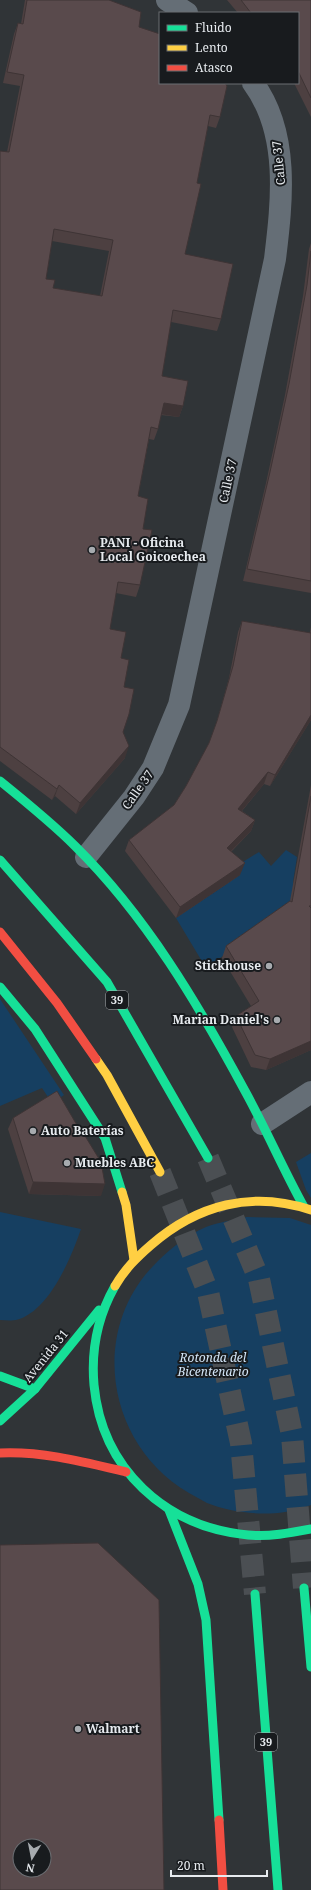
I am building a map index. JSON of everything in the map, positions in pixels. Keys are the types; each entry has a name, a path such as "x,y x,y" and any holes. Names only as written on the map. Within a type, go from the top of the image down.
{"main road":[{"path":"0,781 40,814 86,857 132,912 182,984 215,1036 262,1124 295,1192 308,1209"},
{"name":"39","path":"0,860 107,982 208,1158"},
{"path":"0,932 57,1003 107,1075 160,1172"},
{"path":"0,987 34,1029 105,1138 126,1205 134,1260"},
{"path":"308,1209 270,1202 237,1203 204,1211 173,1226 123,1271 106,1301 94,1343 93,1386 102,1428 126,1472 144,1490 169,1510 202,1526 223,1532 252,1536 281,1535 311,1529"},
{"name":"Avenida 31","path":"0,1421 35,1389 106,1301"},
{"path":"0,1376 35,1389"},
{"path":"0,1453 14,1452 52,1456 126,1472"},
{"path":"169,1510 198,1584 206,1620 224,1890"},
{"path":"304,1588 311,1667"},
{"name":"39","path":"255,1594 278,1890"}],"street":[{"path":"167,0 185,12"},
{"name":"Calle 37","path":"86,857 134,797 153,768 179,705 200,611 275,259 280,218 282,180 277,137 262,96 254,84"},
{"path":"262,1124 311,1092"}],"green space":[{"path":"286,850 297,857 293,882 296,904 206,968 176,918 240,875 233,868 259,852 271,866"},
{"path":"0,999 64,1095 52,1103 42,1088 0,1106"},
{"path":"311,1153 311,1198 306,1190 296,1162"},
{"path":"0,1212 81,1229 65,1268 48,1295 39,1306 28,1315 16,1320 0,1320"},
{"name":"Rotonda del Bicentenario","path":"247,1217 290,1218 311,1225 311,1505 291,1511 266,1514 235,1511 207,1503 189,1493 161,1472 139,1446 124,1416 116,1385 115,1352 121,1320 135,1289 157,1262 186,1238 211,1225"}],"building":[{"path":"27,0 109,0 141,12 139,27 159,34 159,84 226,84 227,86 220,117 210,115 197,183 201,184 185,254 233,264 221,319 173,310 162,376 188,381 183,406 164,403 158,429 151,427 138,496 148,499 143,529 152,530 140,585 118,582 110,629 126,632 121,658 129,660 124,687 134,689 129,714 123,732 129,746 80,803 59,785 57,789 0,747 0,151 9,152 24,75 7,72 18,23 23,24","holes":["54,229 113,240 102,296 53,288 55,280 46,279"]},
{"path":"241,0 311,0 311,98 299,73 299,12 250,12"},
{"path":"311,251 311,581 247,569 289,384 307,285"},
{"path":"242,621 311,633 311,715 275,775 268,772 238,809 255,820 227,848 245,863 180,907 129,840 174,805 209,743 233,666"},
{"path":"311,796 311,906 309,906 311,908 311,1041 270,1059 255,1055 236,1016 259,1001 226,946 290,901 292,902"},
{"path":"57,1091 101,1162 105,1184 33,1182 13,1118"},
{"name":"Walmart","path":"98,1543 159,1600 164,1890 0,1890 0,1545"}],"tunnel":[{"path":"208,1158 259,1279 292,1435 304,1588"},
{"path":"160,1172 208,1292 241,1443 255,1594"}],"traffic: fast":[{"path":"0,781 48,821 75,846 101,873 148,931 209,1026 253,1105 304,1207"},
{"path":"0,860 107,982 208,1158"},
{"path":"0,987 35,1029 105,1138 122,1192"},
{"path":"115,1286 109,1297 100,1322 95,1347 93,1372 100,1415 110,1443 124,1467 143,1488 165,1506 190,1520 218,1530 248,1535 272,1535 311,1529"},
{"path":"0,1421 35,1389 99,1310"},
{"path":"0,1376 35,1389"},
{"path":"169,1510 198,1584 206,1620 219,1820"},
{"path":"304,1588 311,1667"},
{"path":"255,1594 278,1890"}],"traffic: slow":[{"path":"96,1059 107,1075 160,1172"},
{"path":"122,1192 126,1205 134,1260"},
{"path":"115,1286 140,1254 169,1231 206,1211 226,1205 268,1201 289,1204 311,1210"}],"traffic: jam":[{"path":"0,932 57,1003 96,1059"},
{"path":"0,1453 48,1455 126,1472"},
{"path":"219,1820 223,1890"}],"place":[{"name":"PANI - Oficina Local Goicoechea","path":"92,550"},
{"name":"Stickhouse","path":"269,966"},
{"name":"Marian Daniel's","path":"277,1020"},
{"name":"Auto Baterías","path":"33,1131"},
{"name":"Muebles ABC","path":"67,1163"},
{"name":"Walmart","path":"78,1729"}]}
